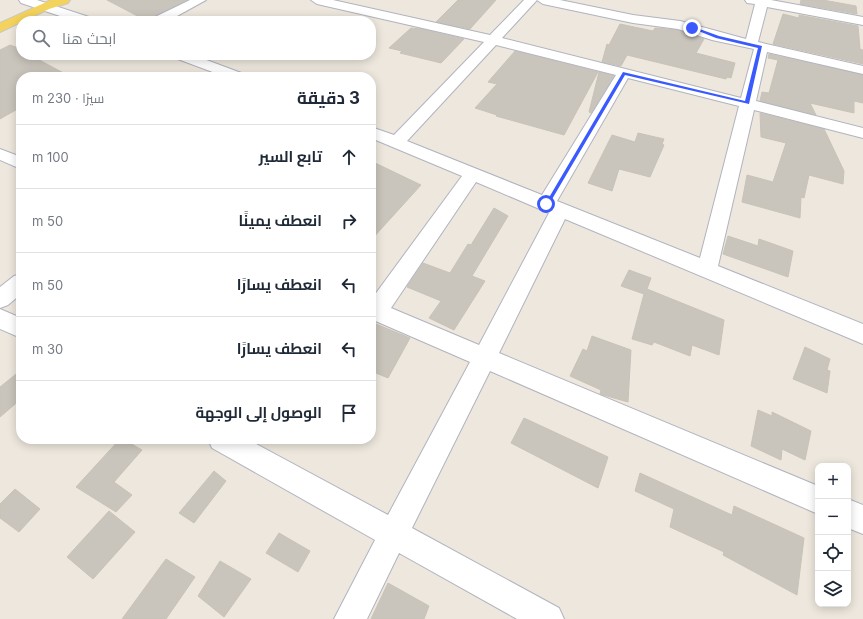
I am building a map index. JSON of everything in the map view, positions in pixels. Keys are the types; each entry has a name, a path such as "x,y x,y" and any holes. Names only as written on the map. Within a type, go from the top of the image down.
{"main road":[{"path":"29,16 68,0"},
{"path":"38,16 55,5"},
{"path":"0,28 16,21"},
{"path":"0,36 16,28"}],"street":[{"path":"25,0 55,5 78,16"},
{"path":"168,16 200,0"},
{"path":"397,142 531,0"},
{"path":"543,0 634,19 680,25 756,46 863,70"},
{"path":"323,1 494,40 863,133"},
{"path":"707,270 747,103 764,1 863,21"},
{"path":"193,60 226,72"},
{"path":"350,619 484,358 553,207 624,73"},
{"path":"376,134 707,270 860,330"},
{"path":"0,154 16,161"},
{"path":"376,307 473,173"},
{"path":"0,299 16,286"},
{"path":"376,311 816,499"},
{"path":"0,318 16,326"},
{"path":"230,444 548,619"},
{"path":"851,514 863,520"}],"building":[{"path":"107,0 187,0 157,16 137,16"},
{"path":"458,0 496,0 470,29 436,22"},
{"path":"801,0 823,0 856,6 857,14 800,4"},
{"path":"783,14 799,18 799,15 858,26 860,49 863,50 863,64 773,44"},
{"path":"620,24 653,31 655,28 678,30 704,39 696,53 735,63 731,78 727,77 726,79 627,55 621,66 602,62 607,44 609,45"},
{"path":"411,28 464,39 441,63 400,53 402,51 389,48"},
{"path":"10,45 16,47 16,60 39,60 62,72 16,72 16,110 0,119 0,50"},
{"path":"515,51 598,72 564,135 496,116 497,115 475,108 497,84 488,82"},
{"path":"769,54 863,75 863,103 854,101 854,113 810,103 816,115 760,101 762,92 769,93 778,60 768,58"},
{"path":"599,72 614,76 591,113 589,112"},
{"path":"760,113 824,129 844,171 843,184 809,175 804,198 801,197 800,218 742,202 747,175 773,182 786,143 761,137"},
{"path":"638,133 664,139 662,144 664,145 650,177 619,169 612,191 588,183 612,135 635,142"},
{"path":"376,163 421,185 376,234"},
{"path":"494,208 508,216 472,276 485,281 454,330 429,318 441,301 407,287 423,263 450,273 468,244 471,245"},
{"path":"728,236 758,246 759,239 793,251 788,277 723,254"},
{"path":"629,270 651,278 647,289 724,320 719,355 692,345 690,356 654,342 652,345 632,339 644,294 621,286"},
{"path":"376,324 410,338 388,378 376,373"},
{"path":"592,336 631,350 628,402 600,394 601,390 570,376 583,349 587,351"},
{"path":"805,347 830,359 827,370 830,371 827,393 793,379"},
{"path":"16,374 16,403 0,417 0,387"},
{"path":"758,410 772,416 772,412 811,431 805,460 782,449 781,460 751,446"},
{"path":"524,418 608,457 598,488 511,443"},
{"path":"115,444 132,444 142,450 114,482 132,495 116,512 76,487"},
{"path":"214,471 226,481 194,523 179,513"},
{"path":"640,473 732,515 734,506 804,538 797,595 723,555 724,552 670,527 674,509 635,491"},
{"path":"15,489 40,509 19,532 0,518 0,504"},
{"path":"109,511 135,532 93,579 67,557"},
{"path":"279,533 310,551 298,572 266,553"},
{"path":"166,559 195,577 166,619 122,619"},
{"path":"220,561 251,579 224,617 198,596"},
{"path":"388,583 429,606 424,619 371,619"}],"route":[{"path":"546,204 624,73 747,103 760,47 718,37 692,28"}]}
